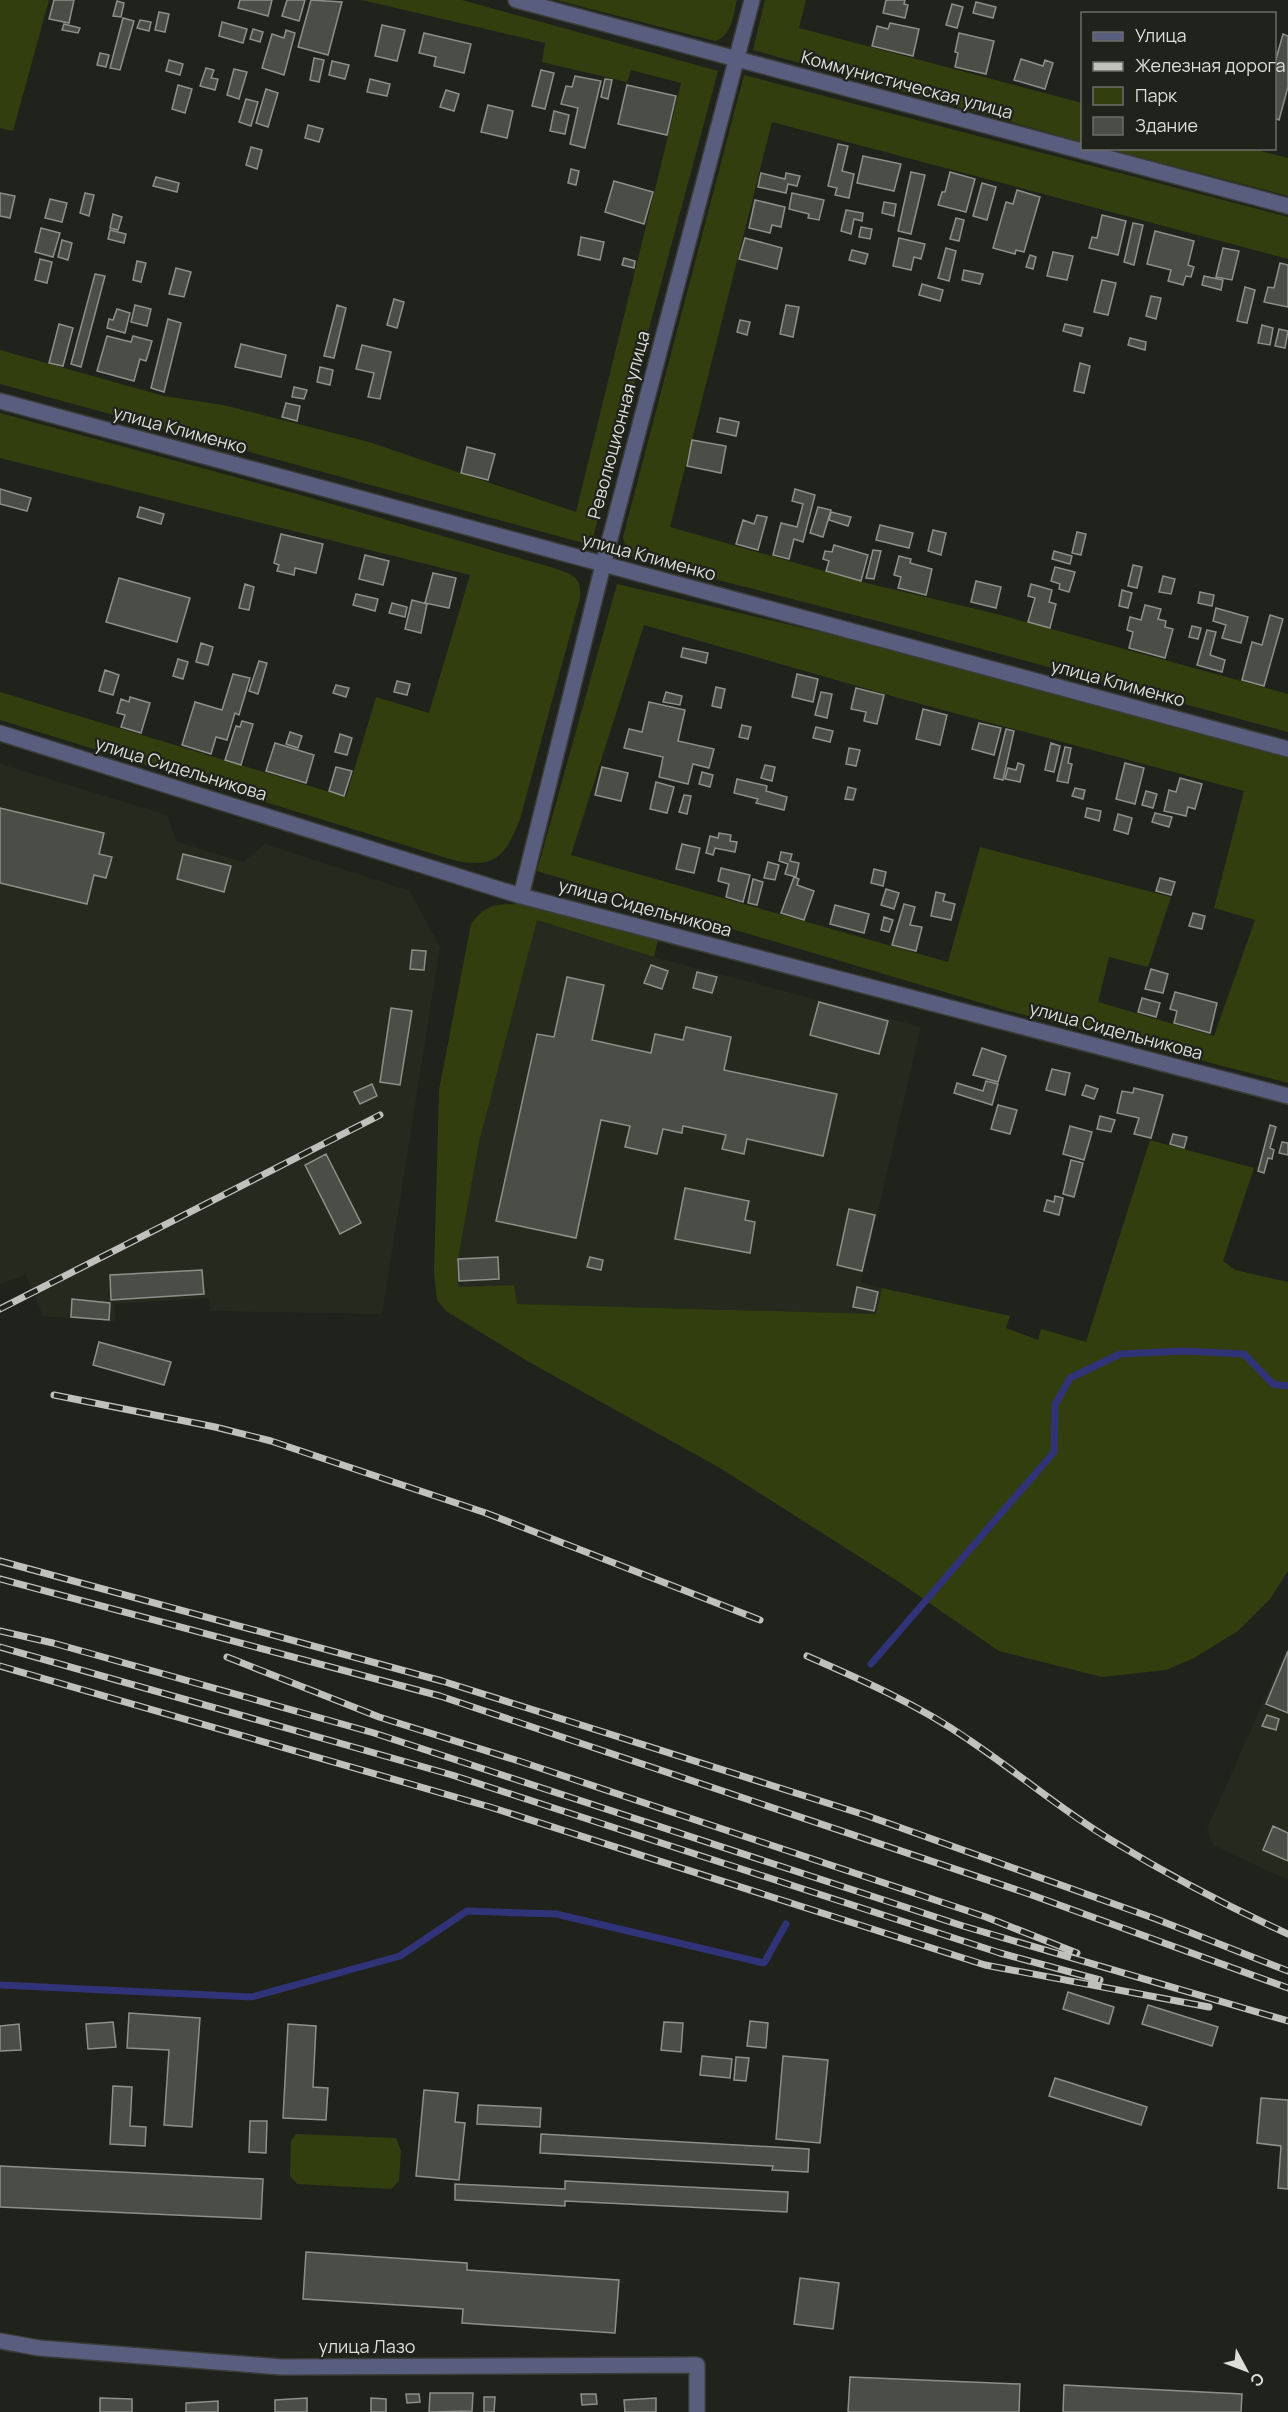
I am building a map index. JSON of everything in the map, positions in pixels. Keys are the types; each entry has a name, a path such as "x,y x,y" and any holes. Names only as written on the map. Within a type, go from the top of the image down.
{"street":[{"name":"Коммунистическая улица","path":"516,0 1288,206"},
{"name":"Революционная улица","path":"521,896 603,565 752,0"},
{"name":"улица Клименко","path":"0,401 1288,749"},
{"name":"улица Сидельникова","path":"0,733 521,896 1288,1096"},
{"name":"улица Лазо","path":"0,2341 39,2348 281,2367 697,2365 697,2408"}],"shaded area":[{"path":"0,764 167,815 177,842 243,862 265,844 410,891 440,947 382,1314 210,1311 209,1298 114,1304 116,1322 43,1316 26,1275 0,1284"},
{"path":"537,920 654,957 921,1027 861,1283 882,1288 876,1314 516,1304 514,1285 458,1287 457,1265 479,1142"},
{"path":"1287,1648 1288,1880 1213,1845 1207,1829"}],"green space":[{"path":"0,0 49,0 13,131 0,128"},
{"path":"362,0 462,0 718,71 591,545 0,384 0,350 164,396 223,405 369,442 576,512 681,83 631,70 627,82 542,62 545,43"},
{"path":"556,0 737,0 728,30 725,35 715,41"},
{"path":"765,0 806,0 799,28 1081,103 1081,142 753,50"},
{"path":"744,75 1288,217 1288,259 772,122 670,527 862,582 997,614 1288,694 1288,732 897,626 636,559 627,554 623,537"},
{"path":"1112,150 1257,150 1288,158 1288,196"},
{"path":"0,413 297,494 557,569 576,578 580,586 580,598 520,819 503,851 489,861 479,863 453,860 0,720 0,692 346,797 376,697 429,713 470,575 0,458"},
{"path":"617,584 925,657 1288,758 1288,1083 1005,1010 537,871","holes":["644,625 906,700 1244,791 1214,908 1255,920 1214,1036 1098,1002 1109,957 1148,967 1171,897 980,847 948,962 571,855"]},
{"path":"522,904 658,940 654,957 537,920 479,1142 457,1265 458,1287 514,1285 517,1304 876,1314 882,1288 1010,1316 1006,1328 1038,1340 1041,1329 1086,1342 1150,1140 1254,1168 1223,1261 1235,1270 1288,1282 1288,1571 1270,1599 1238,1631 1194,1658 1166,1670 1102,1677 999,1651 896,1580 720,1468 529,1362 446,1311 437,1300 434,1273 439,1090 471,924 493,906"},
{"path":"296,2134 396,2138 401,2151 399,2181 391,2189 297,2184 290,2176 291,2141"}],"building":[{"path":"54,0 74,0 69,23 49,19"},
{"path":"240,0 272,0 268,16 238,8"},
{"path":"287,0 305,0 299,21 282,16"},
{"path":"311,0 342,2 328,55 298,47"},
{"path":"886,0 905,0 904,4 908,5 905,18 883,13"},
{"path":"117,1 124,3 121,17 113,16"},
{"path":"976,2 996,7 993,18 973,13"},
{"path":"952,4 963,7 957,28 946,25"},
{"path":"159,12 169,14 165,32 155,30"},
{"path":"123,18 134,21 120,70 110,68"},
{"path":"140,20 151,22 149,31 137,28"},
{"path":"222,22 247,29 243,43 219,36"},
{"path":"890,23 919,29 913,56 872,46 877,26 888,29"},
{"path":"64,24 80,28 78,33 62,30"},
{"path":"382,25 405,30 397,61 375,56"},
{"path":"253,29 263,32 260,42 250,39"},
{"path":"286,30 295,33 284,75 262,68 272,34 284,38"},
{"path":"424,33 471,44 464,73 434,66 436,57 419,53"},
{"path":"959,33 994,41 986,74 955,67"},
{"path":"1283,34 1288,36 1288,87 1279,120 1276,119 1276,59"},
{"path":"100,53 109,55 106,67 97,65"},
{"path":"314,58 324,60 319,82 310,80"},
{"path":"1021,59 1043,66 1045,60 1053,63 1045,89 1014,80"},
{"path":"169,60 183,64 180,75 166,71"},
{"path":"332,61 349,65 345,79 329,75"},
{"path":"206,68 214,70 211,78 218,79 215,90 200,86"},
{"path":"234,69 247,72 239,99 227,95"},
{"path":"541,70 554,73 545,109 532,106"},
{"path":"575,76 601,81 585,148 570,144 578,108 561,104 566,86 572,87"},
{"path":"370,79 390,84 387,96 367,92"},
{"path":"605,79 612,80 608,99 601,97"},
{"path":"178,85 192,89 185,113 172,109"},
{"path":"627,85 676,96 667,135 618,124"},
{"path":"266,89 278,93 268,127 256,123"},
{"path":"446,90 459,94 454,111 440,107"},
{"path":"246,99 258,102 251,126 239,122"},
{"path":"488,105 513,111 507,138 481,132"},
{"path":"554,111 569,115 565,134 550,131"},
{"path":"308,125 323,129 319,142 305,138"},
{"path":"838,144 848,146 842,171 854,174 849,198 835,195 837,188 828,186"},
{"path":"251,147 262,150 257,169 246,165"},
{"path":"863,156 901,164 894,191 857,183"},
{"path":"571,169 579,171 576,185 568,183"},
{"path":"911,172 925,175 911,234 898,231"},
{"path":"950,172 975,179 966,212 938,205 942,192 945,192"},
{"path":"761,173 785,179 786,173 800,176 797,186 788,184 786,193 758,187"},
{"path":"156,177 179,183 177,192 153,186"},
{"path":"614,181 653,192 644,224 605,212"},
{"path":"982,183 996,187 987,220 973,216"},
{"path":"1017,190 1040,197 1024,252 1016,250 1015,254 993,248 1006,202 1013,204"},
{"path":"0,193 15,196 10,218 0,216"},
{"path":"85,193 94,195 89,216 80,213"},
{"path":"792,193 824,200 819,220 808,218 809,214 789,209"},
{"path":"50,199 67,203 62,222 45,218"},
{"path":"755,200 785,207 781,227 772,225 770,233 749,228"},
{"path":"884,202 896,204 894,216 882,213"},
{"path":"846,210 863,213 862,221 854,219 851,234 841,231"},
{"path":"113,214 122,217 118,230 110,228"},
{"path":"1102,215 1126,221 1118,255 1089,248 1092,237 1097,238"},
{"path":"956,218 964,220 959,241 950,239"},
{"path":"1133,223 1143,225 1134,265 1124,262"},
{"path":"861,227 872,229 870,239 859,237"},
{"path":"41,228 60,233 53,257 35,252"},
{"path":"110,230 126,234 124,243 108,239"},
{"path":"1155,231 1194,241 1188,265 1194,267 1191,277 1186,276 1183,285 1168,281 1171,270 1147,264"},
{"path":"581,237 604,242 600,260 578,255"},
{"path":"745,238 782,248 777,269 739,259"},
{"path":"899,238 925,244 921,259 914,257 911,270 893,266"},
{"path":"62,240 72,243 68,260 58,257"},
{"path":"946,248 956,251 949,281 938,278"},
{"path":"1223,248 1239,251 1232,280 1216,277"},
{"path":"852,250 868,254 865,264 849,260"},
{"path":"1053,252 1073,256 1067,280 1047,276"},
{"path":"1030,255 1036,257 1033,269 1026,267"},
{"path":"624,258 635,261 634,268 622,265"},
{"path":"40,259 52,262 47,283 35,280"},
{"path":"137,261 146,263 141,282 133,280"},
{"path":"1280,263 1288,265 1288,307 1264,302 1268,287 1274,288"},
{"path":"176,268 191,272 184,297 169,294"},
{"path":"964,270 983,274 980,284 962,280"},
{"path":"95,274 105,276 81,367 71,364"},
{"path":"1204,276 1223,280 1221,290 1202,285"},
{"path":"1102,280 1116,283 1108,315 1094,312"},
{"path":"922,284 943,290 940,301 919,295"},
{"path":"1245,287 1255,290 1247,323 1237,321"},
{"path":"1151,296 1161,298 1156,319 1146,316"},
{"path":"394,299 404,302 397,328 387,325"},
{"path":"135,305 151,309 147,326 131,322"},
{"path":"337,305 346,308 334,358 324,356"},
{"path":"786,305 799,307 793,337 780,334"},
{"path":"117,309 130,313 125,333 107,328 109,319 113,320"},
{"path":"168,319 181,323 164,392 151,388"},
{"path":"740,320 750,322 747,335 737,332"},
{"path":"59,324 73,328 63,366 49,363"},
{"path":"1065,324 1083,328 1081,336 1063,331"},
{"path":"1262,325 1273,328 1270,345 1258,343"},
{"path":"1279,329 1288,331 1285,348 1275,346"},
{"path":"107,336 131,342 133,336 152,341 146,361 140,359 134,381 97,371"},
{"path":"1130,338 1146,342 1145,350 1128,345"},
{"path":"241,344 286,355 281,377 235,367"},
{"path":"362,345 391,352 380,399 368,397 374,373 356,369"},
{"path":"1080,363 1090,366 1084,393 1074,391"},
{"path":"320,367 333,370 330,385 317,382"},
{"path":"294,387 307,390 304,399 292,397"},
{"path":"286,403 300,406 297,421 282,417"},
{"path":"720,418 739,422 736,436 717,432"},
{"path":"692,440 726,446 721,473 687,466"},
{"path":"467,447 495,454 488,480 461,473"},
{"path":"0,489 31,498 27,511 0,504"},
{"path":"795,489 815,495 803,542 794,539 789,559 773,555 781,523 797,527 803,504 792,501"},
{"path":"140,507 164,514 161,524 137,517"},
{"path":"818,507 831,510 823,537 810,533"},
{"path":"831,512 851,517 848,526 829,520"},
{"path":"757,515 767,517 758,550 736,544 743,520 754,524"},
{"path":"880,525 913,533 909,548 876,540"},
{"path":"933,530 946,533 941,555 928,551"},
{"path":"1077,532 1086,534 1081,555 1072,553"},
{"path":"281,534 323,544 316,573 295,568 294,575 277,571 279,565 274,563"},
{"path":"834,545 868,555 861,581 826,571 829,561 823,559 825,551 832,552"},
{"path":"873,550 881,551 874,579 866,578"},
{"path":"1054,551 1072,556 1070,564 1052,559"},
{"path":"365,555 389,561 383,585 359,579"},
{"path":"899,556 911,559 910,563 932,569 926,595 898,588 901,577 894,575"},
{"path":"1133,565 1142,567 1137,588 1128,586"},
{"path":"1055,567 1075,572 1069,592 1059,589 1060,584 1051,581"},
{"path":"433,573 456,578 449,608 425,603"},
{"path":"1163,576 1175,579 1171,594 1159,592"},
{"path":"119,578 190,598 177,642 106,622"},
{"path":"976,581 1001,587 996,608 971,602"},
{"path":"245,584 254,587 249,610 239,608"},
{"path":"1031,584 1052,590 1049,602 1056,604 1050,628 1028,622 1035,598 1028,596"},
{"path":"1122,590 1132,593 1128,608 1119,606"},
{"path":"1200,592 1214,595 1212,606 1198,603"},
{"path":"356,594 378,599 375,611 353,605"},
{"path":"412,600 427,604 421,633 405,629"},
{"path":"392,603 407,607 405,617 389,613"},
{"path":"1145,605 1161,609 1158,619 1166,621 1165,627 1173,629 1165,658 1129,648 1133,632 1127,630 1130,617 1141,620"},
{"path":"1216,608 1248,617 1241,643 1222,638 1226,625 1213,621"},
{"path":"1270,615 1283,619 1264,686 1242,680 1252,642 1262,645"},
{"path":"1192,626 1201,628 1198,639 1189,637"},
{"path":"1207,630 1216,632 1210,655 1225,660 1222,672 1197,665"},
{"path":"201,643 213,647 208,665 196,662"},
{"path":"683,648 708,653 706,663 681,657"},
{"path":"178,659 188,662 183,679 173,676"},
{"path":"259,661 267,663 258,694 249,691"},
{"path":"105,670 119,675 113,695 99,691"},
{"path":"233,674 250,678 239,715 235,713 227,740 216,737 211,754 182,745 195,702 222,710"},
{"path":"797,674 818,679 813,702 792,697"},
{"path":"397,681 410,684 407,695 394,692"},
{"path":"336,685 349,688 346,697 333,693"},
{"path":"716,687 725,689 721,708 712,706"},
{"path":"856,688 884,695 877,724 864,721 866,712 851,709"},
{"path":"666,692 682,696 680,705 663,702"},
{"path":"821,692 832,694 827,718 815,715"},
{"path":"130,697 150,703 141,733 121,727 125,715 117,713 121,699 129,702"},
{"path":"649,702 685,710 678,741 714,749 709,768 693,764 688,784 659,777 663,757 624,748 629,729 642,732"},
{"path":"923,709 947,715 940,745 916,739"},
{"path":"242,721 253,724 241,765 225,760 236,726 240,727"},
{"path":"979,723 1001,728 994,755 972,749"},
{"path":"742,725 751,727 748,739 739,737"},
{"path":"816,727 833,731 830,742 813,738"},
{"path":"1006,729 1014,731 1003,780 994,778"},
{"path":"290,732 302,736 298,748 286,744"},
{"path":"340,734 352,738 347,755 335,752"},
{"path":"275,743 314,755 306,783 266,771"},
{"path":"1051,743 1060,746 1054,772 1045,770"},
{"path":"1065,747 1071,748 1068,763 1072,764 1068,783 1057,781"},
{"path":"849,748 860,750 856,766 846,764"},
{"path":"1018,763 1024,765 1020,782 1005,779 1008,768 1016,770"},
{"path":"1125,763 1144,768 1135,804 1116,799"},
{"path":"765,765 775,767 772,781 761,778"},
{"path":"336,767 352,771 344,796 329,791"},
{"path":"602,767 628,773 621,801 595,795"},
{"path":"702,772 713,775 710,787 699,784"},
{"path":"1180,778 1202,784 1195,809 1188,807 1186,816 1164,811 1169,790 1176,792"},
{"path":"737,779 767,786 766,791 787,797 784,810 756,803 758,799 734,793"},
{"path":"656,782 674,787 667,813 650,809"},
{"path":"848,787 856,789 853,800 845,799"},
{"path":"1075,788 1085,790 1083,799 1072,796"},
{"path":"1146,791 1157,794 1153,808 1142,805"},
{"path":"684,795 691,796 687,814 679,812"},
{"path":"0,808 104,833 99,854 112,857 106,878 94,875 87,904 0,883"},
{"path":"1087,808 1101,811 1099,821 1085,817"},
{"path":"1155,813 1172,817 1169,827 1152,822"},
{"path":"1118,814 1132,818 1128,834 1114,830"},
{"path":"719,833 731,835 730,841 737,842 735,852 715,848 713,855 706,853 710,836 718,838"},
{"path":"682,844 700,848 694,873 676,869"},
{"path":"781,852 792,854 790,861 799,863 796,877 785,874 788,864 779,861"},
{"path":"183,854 231,866 224,892 177,879"},
{"path":"768,862 779,865 775,880 764,878"},
{"path":"721,868 750,875 743,902 726,897 729,884 718,881"},
{"path":"874,869 886,872 883,886 871,883"},
{"path":"794,877 799,879 797,885 814,891 804,920 781,913"},
{"path":"1160,878 1175,882 1171,895 1156,891"},
{"path":"753,879 763,882 757,905 748,903"},
{"path":"886,889 899,893 894,909 881,905"},
{"path":"936,892 945,894 943,901 955,904 951,920 931,916"},
{"path":"904,904 915,907 910,925 922,927 916,951 892,945"},
{"path":"835,905 869,914 864,933 830,924"},
{"path":"1193,913 1205,916 1202,929 1189,926"},
{"path":"884,917 893,920 889,932 881,930"},
{"path":"412,950 426,951 424,970 410,969"},
{"path":"651,965 668,971 662,989 644,983"},
{"path":"1151,969 1168,974 1163,993 1145,989"},
{"path":"697,972 717,977 712,993 693,988"},
{"path":"567,977 604,985 592,1040 651,1053 655,1034 683,1040 686,1027 731,1037 724,1070 837,1094 823,1156 747,1139 744,1154 722,1149 726,1135 683,1126 682,1133 663,1129 657,1154 625,1147 630,1126 601,1120 576,1238 496,1221 537,1034 554,1037"},
{"path":"1175,992 1217,1003 1210,1033 1174,1023 1177,1011 1170,1009"},
{"path":"1142,998 1160,1003 1156,1017 1138,1012"},
{"path":"819,1002 888,1021 879,1054 810,1035"},
{"path":"391,1008 412,1011 400,1085 380,1082"},
{"path":"982,1048 1006,1056 998,1082 973,1075"},
{"path":"1052,1069 1070,1073 1065,1095 1046,1090"},
{"path":"986,1081 998,1084 992,1105 954,1093 957,1083 983,1091"},
{"path":"372,1084 377,1096 360,1104 354,1092"},
{"path":"1086,1085 1098,1089 1094,1099 1082,1095"},
{"path":"1134,1088 1163,1095 1151,1138 1134,1134 1139,1118 1117,1113 1122,1091 1133,1093"},
{"path":"998,1105 1017,1110 1010,1134 991,1129"},
{"path":"1100,1116 1115,1120 1111,1132 1097,1129"},
{"path":"1270,1125 1276,1127 1270,1148 1274,1150 1272,1159 1268,1158 1264,1173 1258,1171"},
{"path":"1070,1126 1092,1132 1084,1160 1063,1154"},
{"path":"1173,1134 1187,1137 1184,1148 1170,1144"},
{"path":"1282,1142 1288,1143 1288,1155 1279,1153"},
{"path":"326,1154 361,1223 340,1234 305,1165"},
{"path":"1071,1160 1083,1163 1074,1197 1063,1194"},
{"path":"685,1188 749,1201 745,1220 755,1222 750,1253 675,1239"},
{"path":"1055,1196 1063,1198 1059,1215 1044,1211 1047,1200 1054,1202"},
{"path":"849,1209 875,1215 862,1271 837,1265"},
{"path":"498,1257 499,1279 459,1281 458,1259"},
{"path":"590,1257 603,1260 601,1270 587,1267"},
{"path":"202,1270 204,1294 111,1300 110,1275"},
{"path":"857,1287 878,1292 874,1311 853,1307"},
{"path":"72,1299 110,1303 109,1320 71,1317"},
{"path":"99,1342 171,1362 164,1385 93,1365"},
{"path":"1288,1651 1288,1713 1266,1704"},
{"path":"1267,1715 1279,1719 1276,1730 1262,1726"},
{"path":"1273,1826 1288,1833 1288,1861 1263,1850"},
{"path":"1068,1992 1114,2007 1109,2024 1063,2009"},
{"path":"1148,2005 1218,2027 1212,2046 1142,2024"},
{"path":"129,2013 200,2018 192,2127 164,2125 169,2050 127,2048"},
{"path":"750,2021 768,2023 766,2048 747,2046"},
{"path":"113,2022 116,2047 88,2049 86,2024"},
{"path":"664,2022 683,2023 681,2052 661,2050"},
{"path":"19,2024 21,2050 0,2051 0,2026"},
{"path":"288,2024 316,2026 313,2087 328,2088 326,2120 283,2118"},
{"path":"702,2056 732,2059 730,2078 700,2075"},
{"path":"783,2056 828,2060 820,2143 776,2139"},
{"path":"736,2057 749,2058 746,2081 734,2080"},
{"path":"1055,2078 1147,2107 1141,2125 1049,2096"},
{"path":"113,2086 132,2087 130,2126 146,2127 145,2146 110,2144"},
{"path":"424,2090 458,2093 455,2122 465,2123 459,2180 416,2176"},
{"path":"1261,2098 1288,2100 1288,2189 1278,2188 1281,2146 1257,2143"},
{"path":"478,2105 541,2108 540,2127 477,2124"},
{"path":"250,2121 267,2121 266,2153 249,2152"},
{"path":"541,2134 809,2149 808,2172 772,2170 773,2166 540,2153"},
{"path":"0,2166 263,2179 261,2219 0,2207"},
{"path":"565,2181 788,2192 787,2212 565,2201 565,2206 455,2200 455,2184 565,2189"},
{"path":"306,2252 467,2263 467,2270 619,2280 615,2333 462,2323 463,2309 303,2299"},
{"path":"800,2278 839,2283 833,2329 794,2324"},
{"path":"850,2377 1020,2384 1019,2412 848,2412"},
{"path":"1064,2385 1242,2394 1241,2412 1063,2412"},
{"path":"430,2393 473,2393 472,2411 429,2412"},
{"path":"406,2394 419,2394 420,2402 407,2403"},
{"path":"581,2394 596,2394 597,2404 582,2405"},
{"path":"484,2397 495,2397 494,2412 484,2412"},
{"path":"100,2398 132,2399 132,2412 100,2412"},
{"path":"307,2398 307,2412 275,2412 275,2400"},
{"path":"371,2398 386,2399 386,2412 371,2412"},
{"path":"656,2398 656,2412 625,2412 624,2400"},
{"path":"218,2401 218,2412 186,2412 186,2403"}],"waterway":[{"path":"871,1664 1054,1452 1055,1405 1070,1378 1120,1354 1184,1351 1244,1354 1273,1384 1288,1386"},
{"path":"0,1985 252,1997 400,1956 467,1911 556,1914 764,1963 786,1924"}],"railway":[{"path":"0,1309 380,1115"},
{"path":"54,1395 215,1427 271,1441 486,1513 760,1620"},
{"path":"0,1561 442,1681 865,1815 1156,1919 1288,1971"},
{"path":"0,1579 440,1696 1029,1894 1288,1988"},
{"path":"0,1631 53,1643 374,1733 963,1926 1288,2021"},
{"path":"0,1647 452,1775 1000,1953 1100,1980"},
{"path":"807,1656 930,1715 987,1752 1074,1816 1111,1840 1198,1890 1288,1934"},
{"path":"227,1657 379,1717 522,1762 986,1917 1077,1953"},
{"path":"0,1666 490,1807 985,1965 1209,2007"}]}
